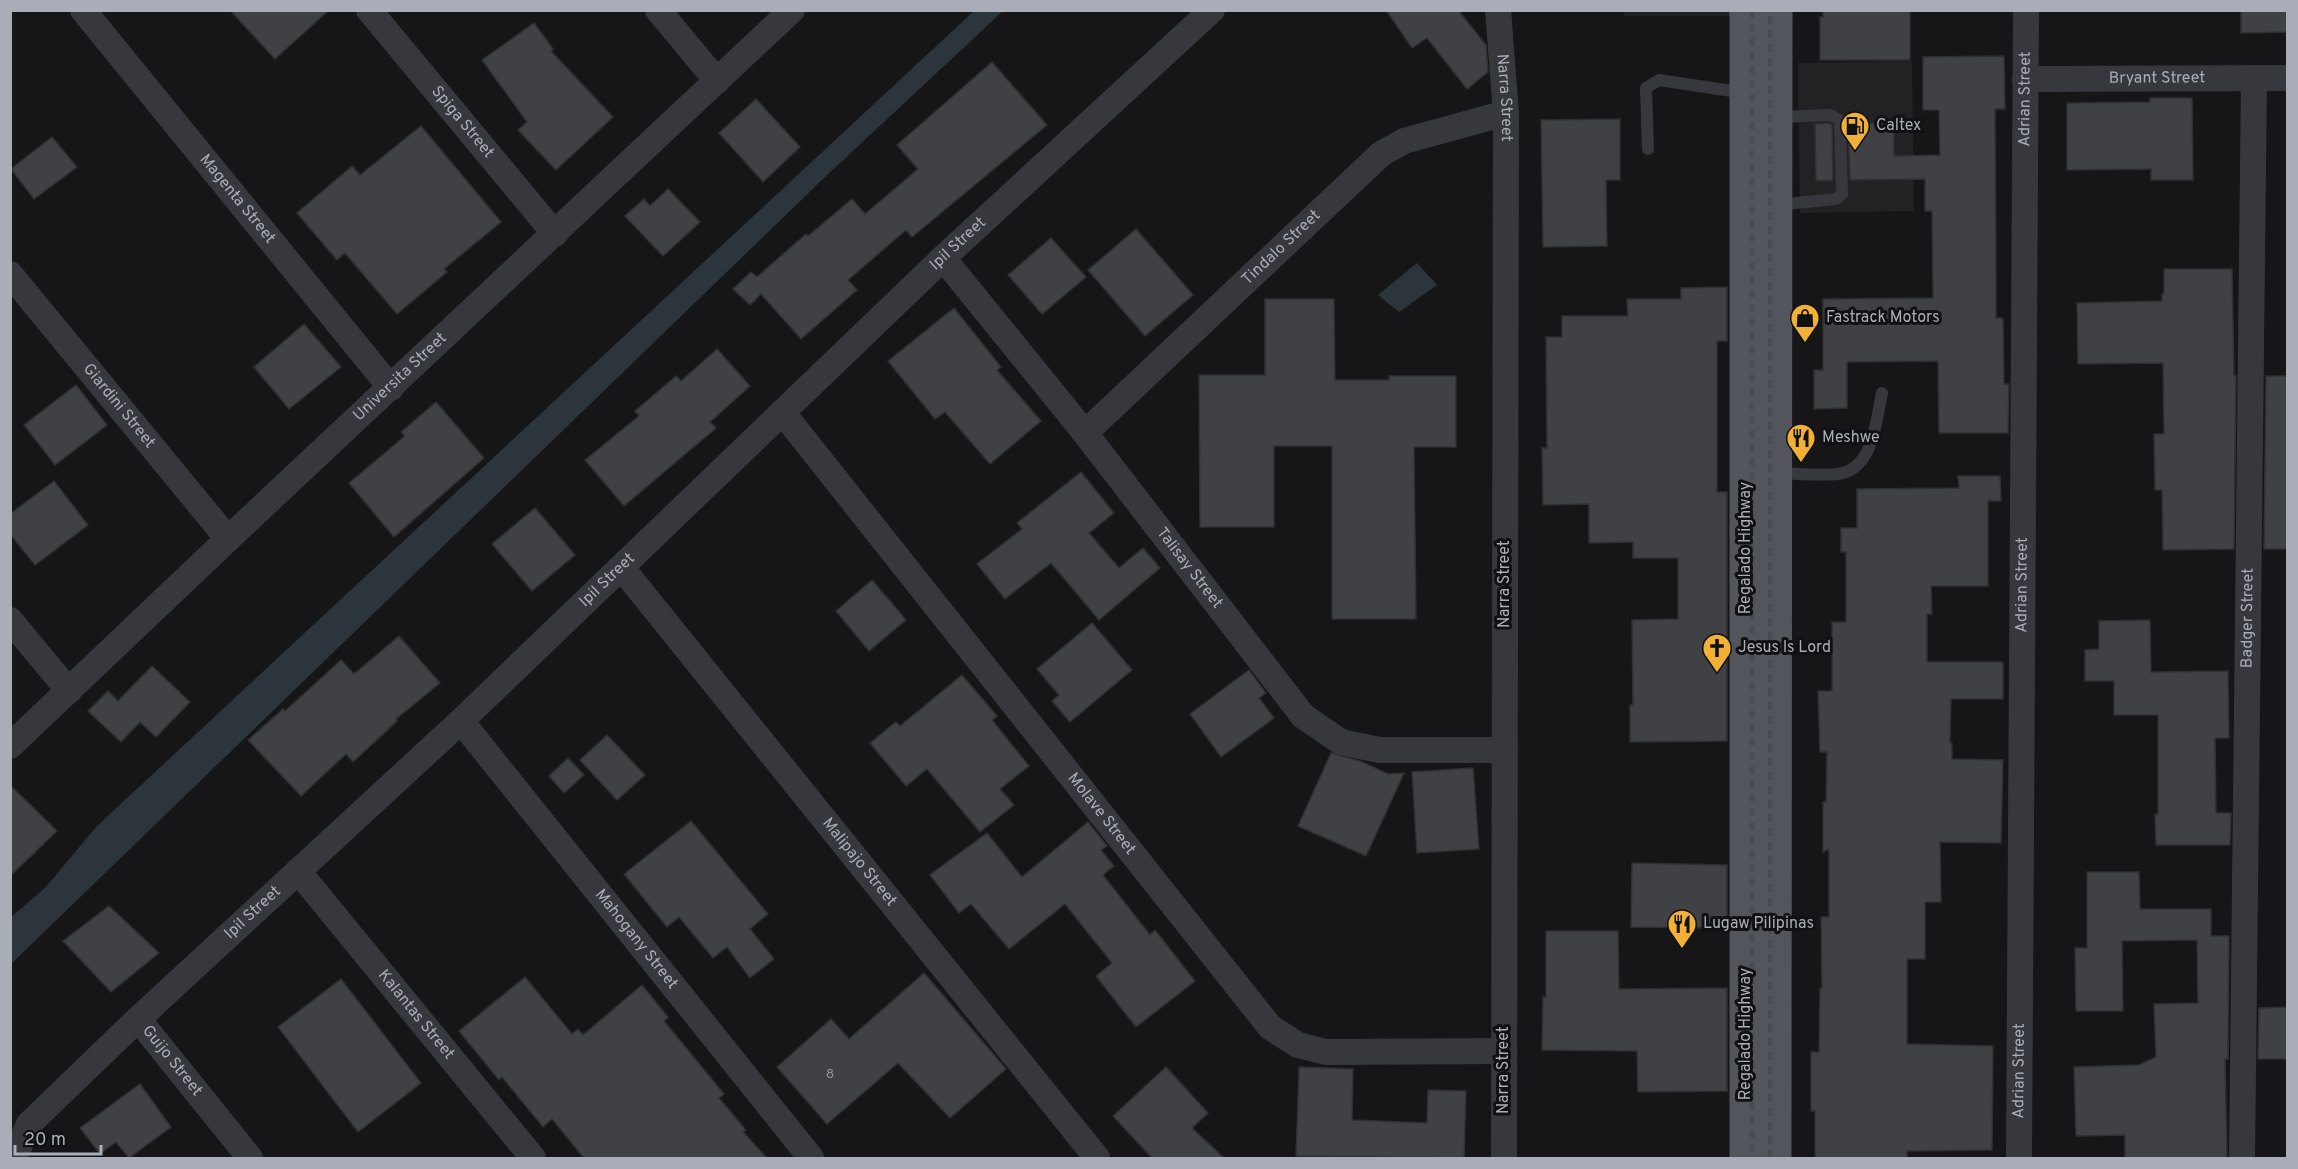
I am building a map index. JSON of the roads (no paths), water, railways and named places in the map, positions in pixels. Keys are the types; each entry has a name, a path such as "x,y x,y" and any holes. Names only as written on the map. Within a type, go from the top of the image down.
{"main road":[{"name":"Regalado Highway","path":"1746,10 1758,113 1761,206 1761,473 1775,1158"},
{"name":"Regalado Highway","path":"1758,113 1776,10"},
{"name":"Regalado Highway","path":"1746,1158 1761,473"}],"street":[{"name":"Magenta Street","path":"83,10 391,388"},
{"name":"Spiga Street","path":"369,10 555,234"},
{"path":"658,10 717,81"},
{"name":"Universita Street","path":"10,746 228,538 391,388 792,10"},
{"name":"Ipil Street","path":"14,1158 29,1124 138,1019 461,721 944,258 1212,10"},
{"name":"Narra Street","path":"1498,10 1506,113 1504,1158"},
{"name":"Adrian Street","path":"2019,1158 2026,10"},
{"name":"Badger Street","path":"2242,1158 2254,78"},
{"name":"Bryant Street","path":"2025,79 2288,78"},
{"name":"Tindalo Street","path":"1085,433 1381,154 1404,141 1506,113"},
{"name":"Talisay Street","path":"944,258 1085,433 1303,716 1341,742 1379,750 1504,750"},
{"name":"Giardini Street","path":"10,274 228,538"},
{"name":"Molave Street","path":"783,413 1270,1028 1298,1045 1326,1052 1504,1052"},
{"name":"Malipajo Street","path":"622,568 1097,1158"},
{"path":"10,620 69,691"},
{"name":"Mahogany Street","path":"461,721 812,1158"},
{"name":"Kalantas Street","path":"298,871 533,1158"},
{"name":"Guijo Street","path":"138,1019 250,1158"}],"lane":[{"path":"1648,149 1646,88 1659,80 1758,113 1830,115 1840,120 1842,194 1836,199 1761,206"},
{"path":"1761,473 1842,474 1860,465 1869,448 1882,393"}],"railway":[{"path":"1752,10 1752,1158"},
{"path":"1770,10 1770,1158"}],"place":[{"name":"Caltex","path":"1855,152"},
{"name":"Fastrack Motors","path":"1805,344"},
{"name":"Meshwe","path":"1801,464"},
{"name":"Jesus Is Lord","path":"1717,674"},
{"name":"Lugaw Pilipinas","path":"1682,950"}]}
